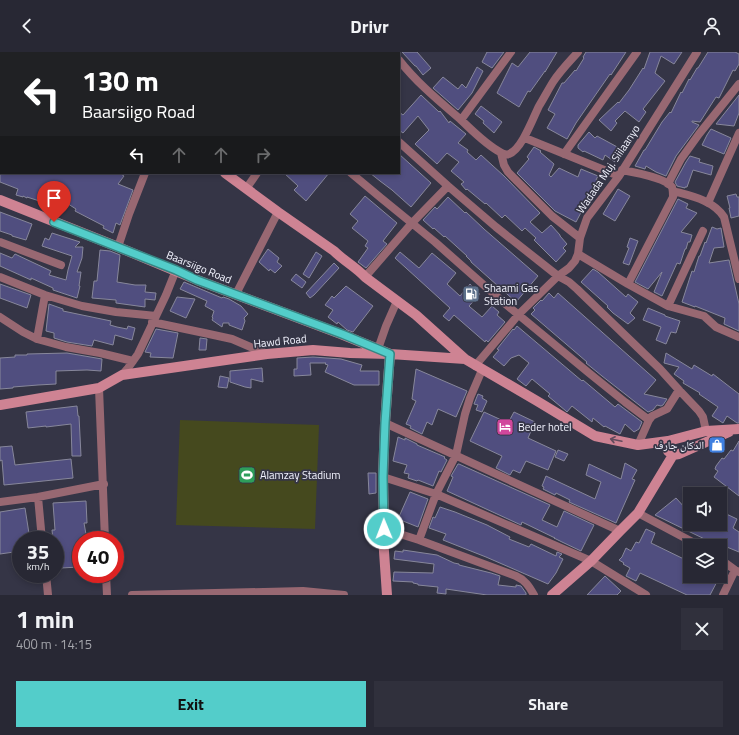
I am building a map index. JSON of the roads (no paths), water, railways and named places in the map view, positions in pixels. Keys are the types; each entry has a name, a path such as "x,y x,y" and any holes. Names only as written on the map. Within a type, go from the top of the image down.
{"street":[{"path":"461,120 511,52"},
{"path":"400,61 427,90 482,139 501,153 509,154 525,138 540,105 552,84 578,52"},
{"path":"564,154 637,52"},
{"name":"Wadada Muj. Siilaanyo","path":"419,540 436,494 456,455 465,414 479,368 519,314 575,261 578,254 580,238 587,218 620,173 697,52"},
{"path":"628,284 673,197 671,187 681,159 739,84"},
{"path":"708,203 739,133"},
{"path":"525,138 564,154 620,173 648,175 708,203 722,213 724,217 739,279"},
{"path":"400,143 496,227 558,276 569,282 577,289 655,364 699,411 703,417 706,431"},
{"path":"501,153 504,165 508,172 552,216 580,238"},
{"path":"118,247 145,174"},
{"path":"227,174 334,251 365,277 416,315 465,359 595,436 682,452 684,447 683,441 678,438"},
{"path":"246,189 256,174"},
{"path":"352,174 412,222 503,302 649,420"},
{"path":"365,277 412,222 448,186"},
{"name":"Baarsiigo Road","path":"0,200 176,270 197,280 342,334 390,354"},
{"path":"236,294 278,212"},
{"path":"668,306 703,231"},
{"path":"0,242 61,265"},
{"path":"578,254 668,306 704,316 716,327 739,337"},
{"path":"122,375 133,361 166,295 176,270"},
{"path":"0,277 46,295 82,306 154,319 232,339 267,354"},
{"path":"37,339 46,295"},
{"path":"378,349 397,301"},
{"path":"0,317 37,339 66,348 100,353 133,361"},
{"name":"Hawd Road","path":"0,405 99,388 122,375 267,354 313,350 465,359"},
{"path":"387,595 383,537 383,477 390,354"},
{"path":"99,388 106,531"},
{"path":"638,445 649,420 652,416 667,409 679,390"},
{"path":"385,423 620,531"},
{"path":"552,595 591,561 638,513 678,438 706,431 738,429"},
{"path":"672,450 738,429"},
{"path":"383,477 436,494 591,561 646,595"},
{"path":"0,502 38,498 104,484"},
{"path":"38,498 41,531"},
{"path":"638,513 687,539"},
{"path":"384,529 419,540 522,579 526,582 534,595"},
{"path":"723,595 737,571 727,564"},
{"path":"47,583 48,595"},
{"path":"106,583 107,595"},
{"path":"132,595 302,591 344,595"}],"place":[{"name":"Shaami Gas Station","path":"471,294"},
{"name":"Beder hotel","path":"505,427"},
{"name":"الدكان جارف","path":"717,445"},
{"name":"Alamzay Stadium","path":"247,475"}]}
